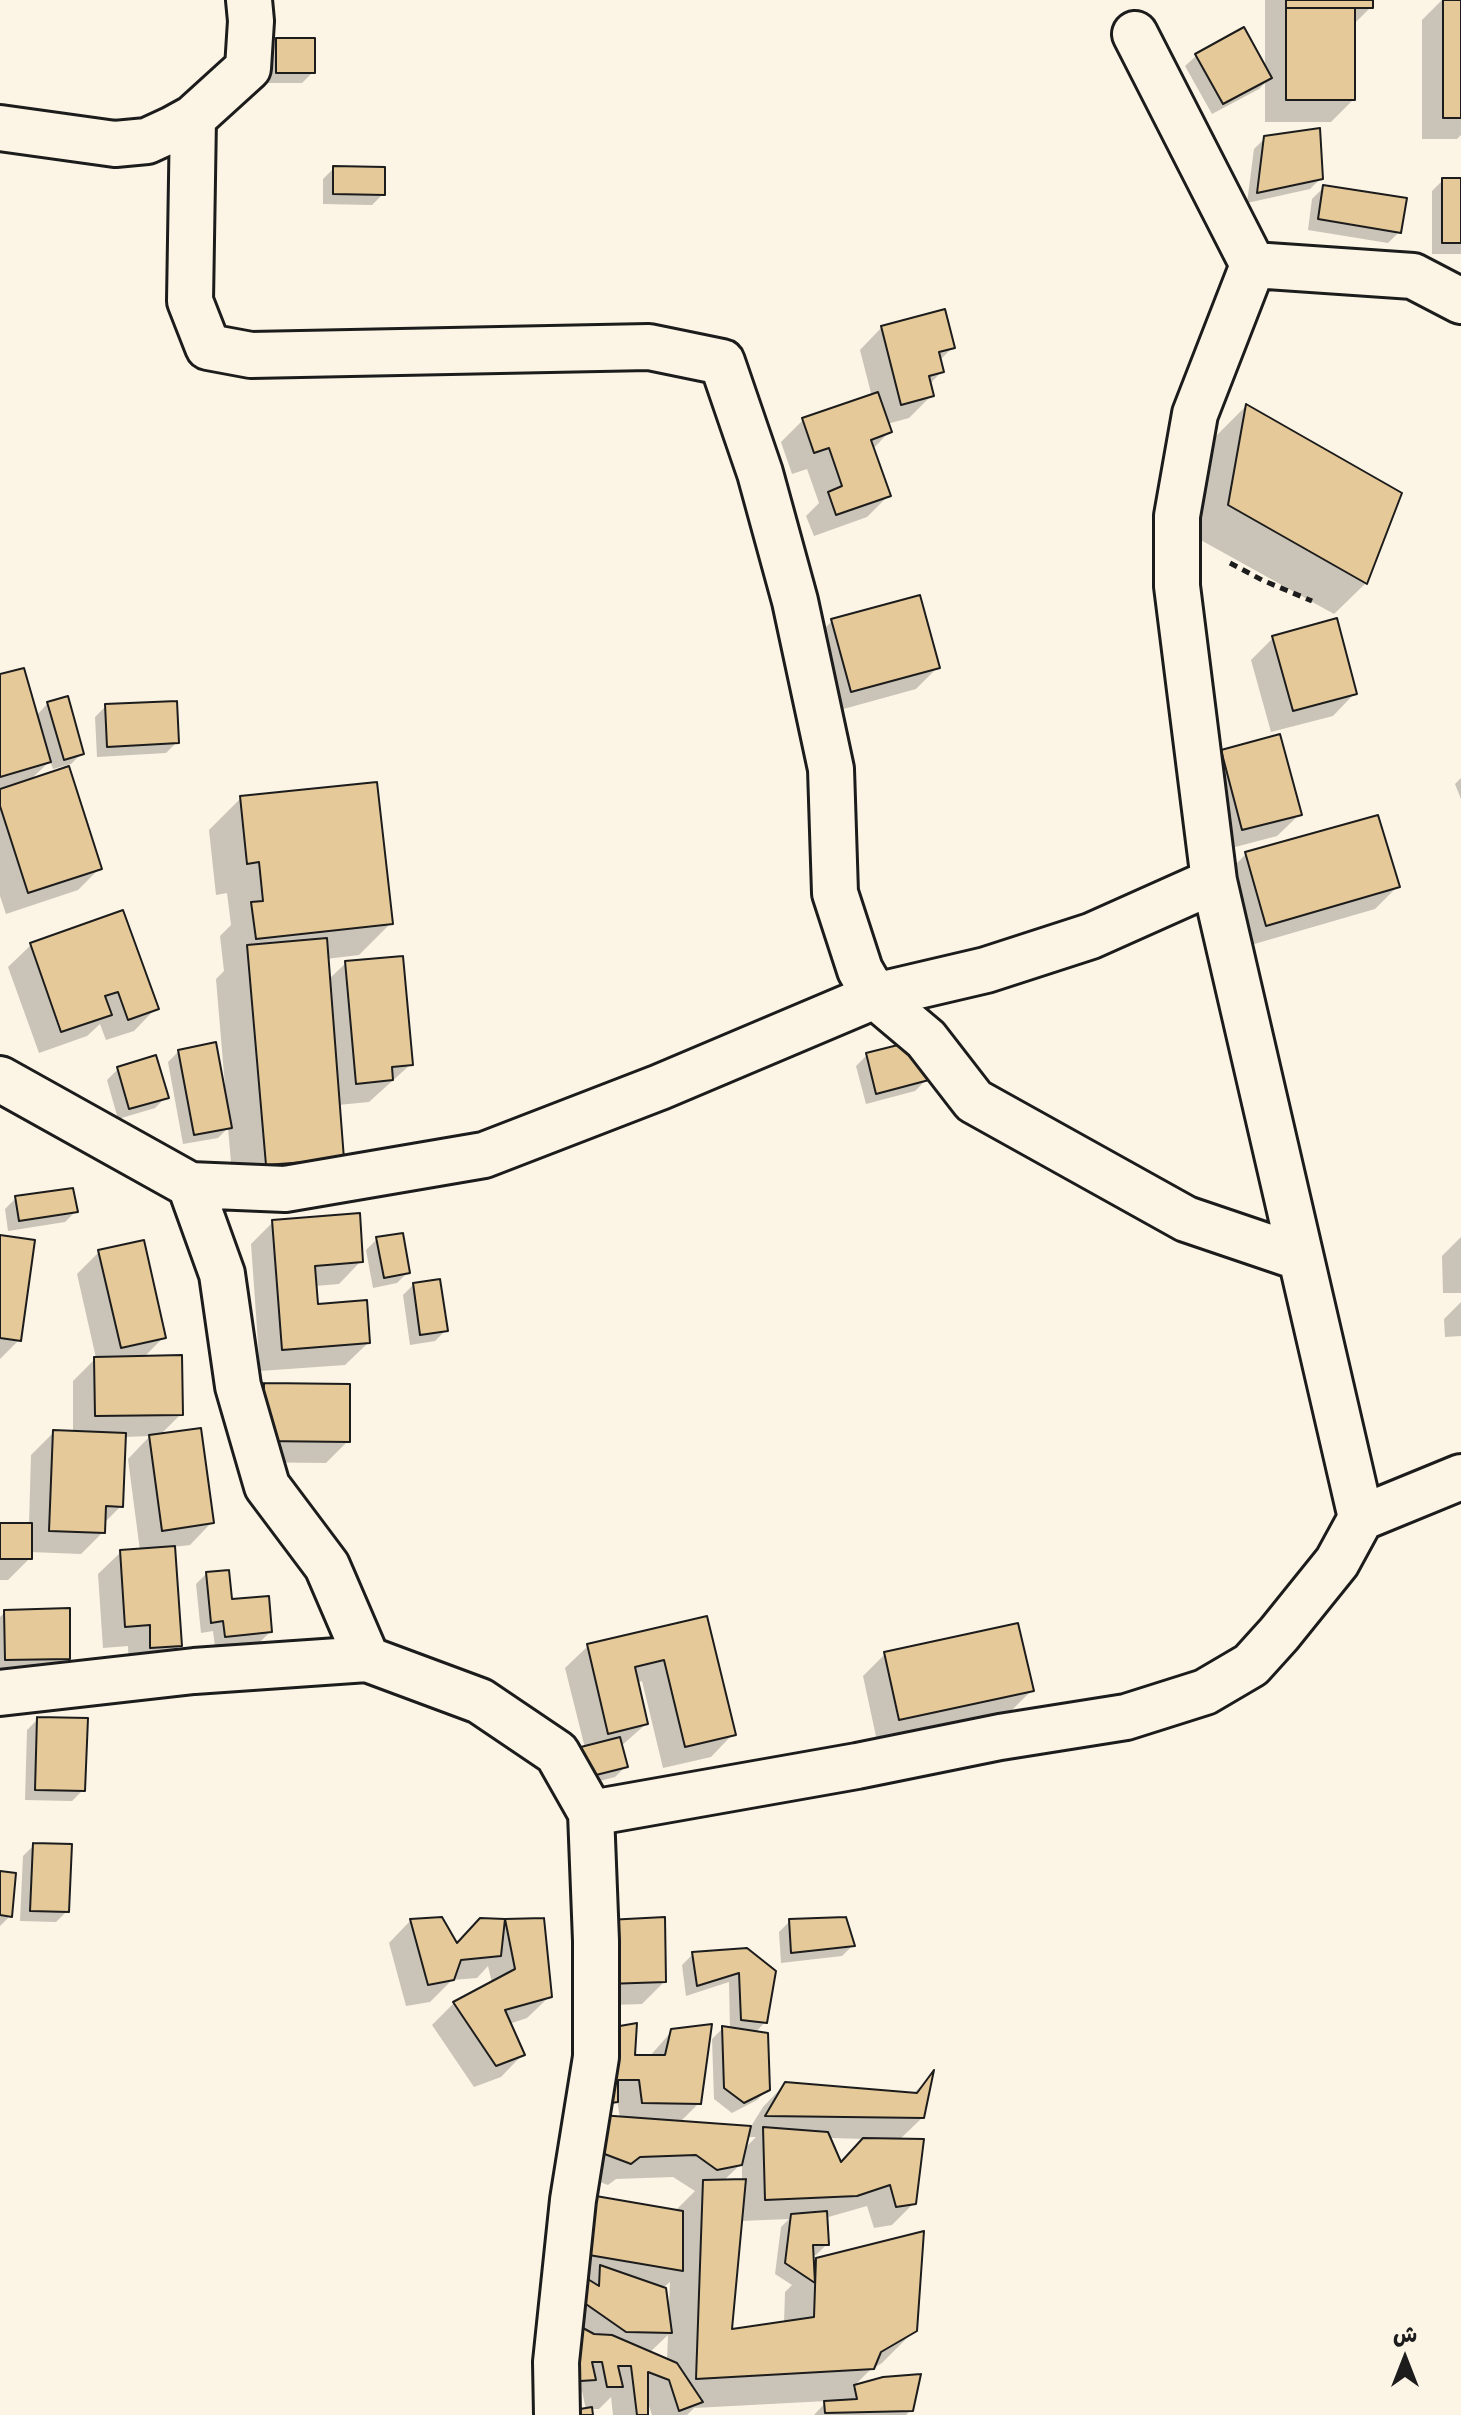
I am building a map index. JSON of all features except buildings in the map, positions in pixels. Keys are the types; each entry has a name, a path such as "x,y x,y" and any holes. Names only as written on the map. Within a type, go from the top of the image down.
{"street":[{"path":"0,128 115,144 147,141 193,118 248,68 249,0"},
{"path":"1135,34 1253,265 1195,414 1177,516 1177,586 1214,881 1361,1518"},
{"path":"193,118 190,301 208,347 251,355 649,347 722,362 760,473 795,601 831,769 835,893 860,970 875,996 926,1039 974,1101 1186,1219 1301,1258"},
{"path":"1253,265 1413,276 1461,301"},
{"path":"0,1079 190,1185 285,1189 484,1155 660,1087 875,996 986,970 1091,936 1214,881"},
{"path":"190,1185 222,1274 238,1386 267,1486 327,1566 367,1659"},
{"path":"591,1813 1000,1737 1126,1717 1205,1692 1251,1665 1279,1634 1337,1562 1361,1518 1461,1477"},
{"path":"0,1693 194,1671 367,1659 480,1701 557,1753 591,1813 596,1941 596,2057 573,2200 556,2362 557,2415"}],"path":[{"path":"1177,533 1262,580 1312,601"}]}
